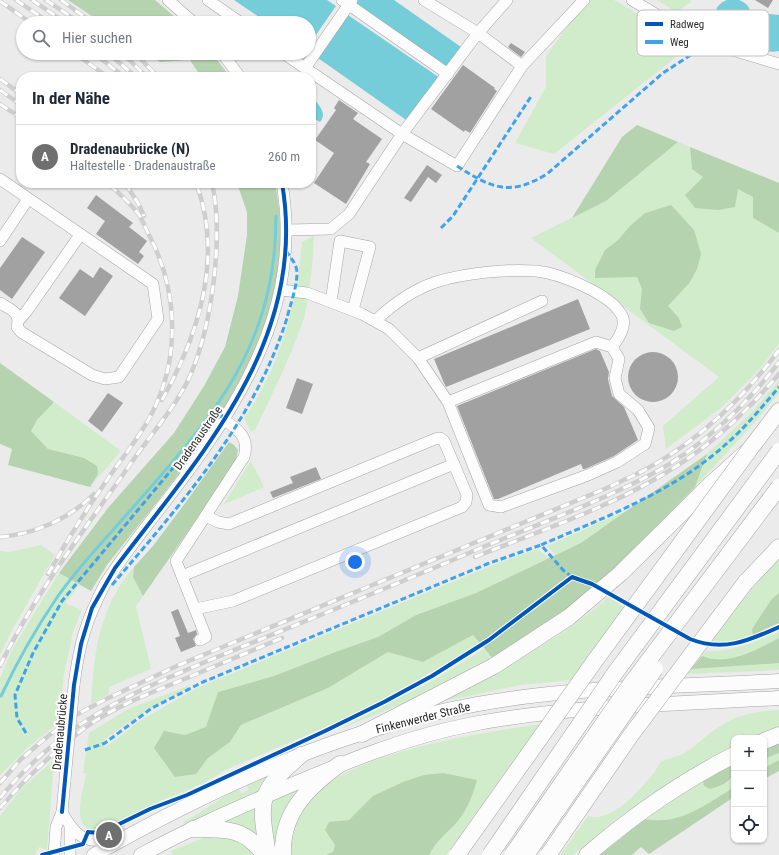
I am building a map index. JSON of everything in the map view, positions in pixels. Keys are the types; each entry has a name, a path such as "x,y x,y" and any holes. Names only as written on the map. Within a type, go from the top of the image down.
{"highway":[{"path":"457,855 594,662 779,411"},
{"path":"362,734 494,666 569,617 622,573 711,484 750,449"},
{"path":"490,855 615,673 779,451"},
{"path":"512,855 626,691 779,487"},
{"path":"526,855 681,634 779,504"},
{"path":"548,855 631,735 687,658 745,583 779,547"},
{"path":"767,740 779,735"},
{"path":"268,855 262,819 265,796 270,785 277,776 301,755"},
{"path":"587,855 633,817 675,788 731,758"},
{"path":"283,855 284,834 291,812 308,790 340,764"},
{"path":"193,829 223,829 242,834 252,840 264,855"}],"main road":[{"name":"Finkenwerder Straße","path":"94,855 251,775 301,755 362,734 395,723 448,709 533,696 588,690 779,681"},
{"name":"Finkenwerder Straße","path":"141,855 265,796 340,764 390,745 423,736 472,724 513,717 572,710 779,698"}],"street":[{"path":"168,0 186,16"},
{"path":"208,0 231,16"},
{"path":"424,0 478,33 522,66"},
{"path":"287,230 323,230 334,227 349,214 402,134 478,33 507,0"},
{"path":"316,75 402,134 457,166 522,66 584,0"},
{"path":"632,0 649,10"},
{"path":"316,51 348,2 448,74"},
{"path":"752,56 779,64"},
{"path":"227,60 236,72"},
{"path":"293,60 311,72"},
{"path":"305,68 310,60"},
{"path":"0,179 152,284 158,319 119,377 105,379 92,375 21,332 17,327 19,320 80,235"},
{"name":"Dradenaustraße","path":"74,685 84,630 92,608 105,584 207,446 240,395 261,350 281,290 287,252 287,230 283,188"},
{"path":"0,241 28,199"},
{"path":"331,302 340,241 370,247 353,310"},
{"path":"375,321 410,293 436,282 463,276 535,271 552,274 590,289 612,304 622,314 623,328 620,337 612,347"},
{"path":"281,290 307,293 353,310 389,329 418,358 448,402 489,505 501,507 588,475 618,462 645,444 649,428 638,410 619,394 615,378 619,359 612,347 596,342 448,402"},
{"path":"418,358 542,301"},
{"path":"0,303 16,314 19,320"},
{"path":"200,640 206,637 176,561 244,457 246,446 241,432 224,420"},
{"path":"194,608 233,601 462,507 466,502 466,495 444,441 440,438 229,524 218,522 206,516"},
{"path":"182,576 454,464"},
{"name":"Dradenaubrücke","path":"62,812 74,685"},
{"path":"62,812 76,834 89,840 104,841 125,838"},
{"path":"54,855 56,827 62,812"},
{"path":"70,826 70,855"}],"green space":[{"path":"68,0 155,0 174,16 92,16"},
{"path":"586,0 614,0 637,13 637,56 677,56 554,154 515,143 546,87 546,56"},
{"path":"657,0 690,0 691,2 679,10 673,10"},
{"path":"157,60 190,60 160,62"},
{"path":"190,60 217,60 226,72 198,72"},
{"path":"637,125 678,142 606,201 572,218 622,137"},
{"path":"678,142 690,147 692,169 703,177 685,195 735,207 737,188 753,196 753,218 779,233 779,344 757,372 722,407 666,449 663,426 719,377 531,238 606,201"},
{"path":"690,147 779,183 779,233 753,218 753,197 738,189 735,207 718,210 695,208 685,195 703,177 692,169"},
{"path":"239,188 275,188 280,238 274,291 258,341 235,389 206,436 174,480 107,565 91,591 59,573 108,508 174,433 204,386 225,347 238,296 247,235 247,212"},
{"path":"671,205 694,230 701,254 697,269 690,282 668,306 679,318 682,327 674,331 649,323 640,309 642,289 637,277 595,278 595,270 605,250 618,240 630,226 645,213"},
{"path":"314,236 312,268 303,321 274,390 255,430 251,432 244,418 255,402 277,357 292,309 302,242"},
{"path":"0,363 54,402 37,420 31,431 48,449 84,458 97,466 98,474 90,487 8,465 12,449 0,444"},
{"path":"779,380 779,393 755,422 695,487 707,454 751,413"},
{"path":"54,402 121,451 90,487 98,474 65,454 48,449 31,431 37,420"},
{"path":"229,442 238,450 235,464 143,596 133,577 134,567 153,546"},
{"path":"707,454 695,487 619,564 556,619 494,660 473,635 423,662 388,652 328,688 241,725 230,742 208,758 196,774 175,777 154,748 164,731 185,735 206,727 218,692 274,676 378,637 416,615 476,593 581,543"},
{"path":"251,461 264,487 223,505"},
{"path":"632,508 581,543 556,555 547,546"},
{"path":"41,545 55,555 12,630 0,655 0,551 9,552"},
{"path":"537,549 550,558 476,593 416,615 378,637 274,676 218,692 207,727 185,735 164,731 196,774 208,758 230,742 241,725 328,688 388,652 423,662 473,635 480,644 351,716 223,771 207,781 154,804 111,828 96,832 88,829 83,823 80,802 86,773 83,773 89,733 128,709 188,686 189,688 133,719 102,742 106,747 141,720 197,688 493,565"},
{"path":"779,559 779,623 732,643 708,643 768,569"},
{"path":"134,567 133,577 143,596 136,606 151,669 109,687 109,694 91,704 94,666 100,631 113,598 122,582"},
{"path":"59,573 79,585 65,603 82,610 73,632 64,674 59,723 29,746 0,775 0,678 13,648"},
{"path":"779,593 779,623 753,635 752,629 771,600"},
{"path":"609,597 624,607 572,680 521,685 440,702 549,641 590,613"},
{"path":"779,632 779,670 687,674 706,651 735,648"},
{"path":"779,638 779,663 691,669 702,656 722,660 742,656"},
{"path":"484,649 494,660 436,690 340,729 437,678"},
{"path":"779,710 779,729 764,735 731,735 731,750 655,792 620,816 573,855 560,855 588,816 597,817 607,815 616,810 632,797 654,773 662,761 680,755 692,748 715,729 740,716"},
{"path":"541,724 446,855 290,855 292,831 295,820 301,809 319,790 345,773 376,760 447,740"},
{"path":"779,740 779,753 767,758 767,746"},
{"path":"779,753 779,760 767,766 767,758"},
{"path":"54,760 47,850 39,847 35,855 0,855 0,816 21,789"},
{"path":"779,760 779,771 767,777 767,766"},
{"path":"731,764 731,778 725,783 710,789 704,786 703,780"},
{"path":"443,773 477,780 472,797 464,812 457,822 438,841 429,855 326,855 333,852 335,845 325,830 329,822 349,820 373,796 403,782 424,775"},
{"path":"267,776 258,793 185,827 183,822 239,789 241,793 249,790 247,785"},
{"path":"731,778 731,789 692,812 669,819 645,819 703,780 726,784"},
{"path":"307,785 277,855 268,826 270,800"},
{"path":"731,789 731,799 649,854 641,847 632,855 600,855 645,819 669,819 692,812"},
{"path":"255,808 259,839 221,823"},
{"path":"220,836 241,840 258,855 172,855 171,851 206,837"}],"water":[{"path":"729,-1 740,0 750,10 716,10 722,2"},
{"path":"234,0 327,0 336,6 316,35 316,16 258,16"},
{"path":"357,0 394,0 461,47 446,69 354,5"},
{"path":"769,14 779,15 779,51 770,51"},
{"path":"348,15 440,78 409,122 318,58"},
{"path":"316,101 321,108 323,115 320,122 316,120"}],"building":[{"path":"755,0 773,0 768,8"},
{"path":"511,43 525,52 521,57 508,47"},
{"path":"463,65 497,91 470,133 465,130 464,132 431,109"},
{"path":"339,100 358,113 353,119 382,139 366,162 370,164 346,204 316,184 316,180 334,153 316,141 316,139 336,110 334,108"},
{"path":"427,165 442,175 436,183 428,177 411,202 404,198"},
{"path":"96,195 133,223 129,227 147,241 139,252 144,256 138,264 96,234 105,221 87,208"},
{"path":"22,237 45,252 12,299 0,290 0,268"},
{"path":"100,267 113,276 85,316 59,298 80,269 93,278"},
{"path":"578,299 590,329 446,387 434,359"},
{"path":"596,349 600,351 609,372 608,379 612,396 624,407 638,440 614,456 585,469 583,469 581,464 498,499 494,499 457,406"},
{"path":"648,352 658,352 671,359 678,372 678,382 671,395 658,402 648,402 639,398 632,391 628,382 628,372 632,363 639,356"},
{"path":"297,378 313,384 302,414 286,408"},
{"path":"108,393 123,403 102,432 88,421"},
{"path":"316,467 321,479 273,498 270,492 293,483 290,477"},
{"path":"178,609 188,633 196,630 197,634 193,639 196,646 181,652 175,638 180,636 171,612"}],"waterway":[{"path":"1,696 34,634 63,590 84,563 176,458 228,388 248,351 263,311 273,266 276,216"}],"railway":[{"path":"16,0 40,16"},
{"path":"32,0 56,16"},
{"path":"46,0 70,16"},
{"path":"61,0 83,16"},
{"path":"0,1 21,16"},
{"path":"84,60 101,72"},
{"path":"103,60 118,72"},
{"path":"116,60 130,72"},
{"path":"129,60 142,72"},
{"path":"142,60 153,72"},
{"path":"0,79 16,90"},
{"path":"0,90 16,101"},
{"path":"0,104 16,115"},
{"path":"48,574 84,514 136,440 151,415 161,393 171,348 172,324 170,301 166,278 159,256 138,214 113,188"},
{"path":"128,188 144,216"},
{"path":"162,400 187,349 203,294 207,267 208,239 204,211 197,188"},
{"path":"0,666 14,638 46,585 172,407 190,376 198,356 210,307 214,281 217,228 213,188"},
{"path":"639,473 679,449 698,435 733,403 765,368 779,350"},
{"path":"0,798 26,769 53,745 80,725 139,691 588,504 669,465 704,440 720,426 752,395 779,362"},
{"path":"475,557 578,516 628,494 652,481 704,447 743,413 779,374"},
{"path":"0,783 21,759 47,737 76,715 106,699 179,665 607,488 643,471"},
{"path":"0,537 26,533 51,524 74,511 94,494"},
{"path":"0,808 52,755 96,720 141,697 282,638"}],"marked path":[{"path":"457,166 480,180 501,187 522,186 534,181 547,174 663,73 689,56"},
{"path":"441,228 453,216 532,95"},
{"path":"112,585 164,524 213,460 236,426 256,392 273,356 287,318 294,292 297,272 296,267 287,252"},
{"path":"572,577 563,570 541,545 638,502 683,477 705,462 739,432 779,387"},
{"path":"26,733 17,718 15,695 33,653 62,601 213,420 226,414"},
{"path":"85,750 105,743 152,708 203,682 487,564 541,545"}],"cycle path":[{"path":"62,812 74,685 81,644 92,608 115,568 182,481 213,437 241,391 264,343 280,293 286,240 282,188"},
{"path":"42,855 83,844 88,832 99,833 150,809 187,795 384,702 432,676 489,640 572,577 592,584 690,639 702,643 713,645 735,643 757,637 779,627"}],"place":[{"name":"Dradenaubrücke (N)","path":"109,835"}]}
